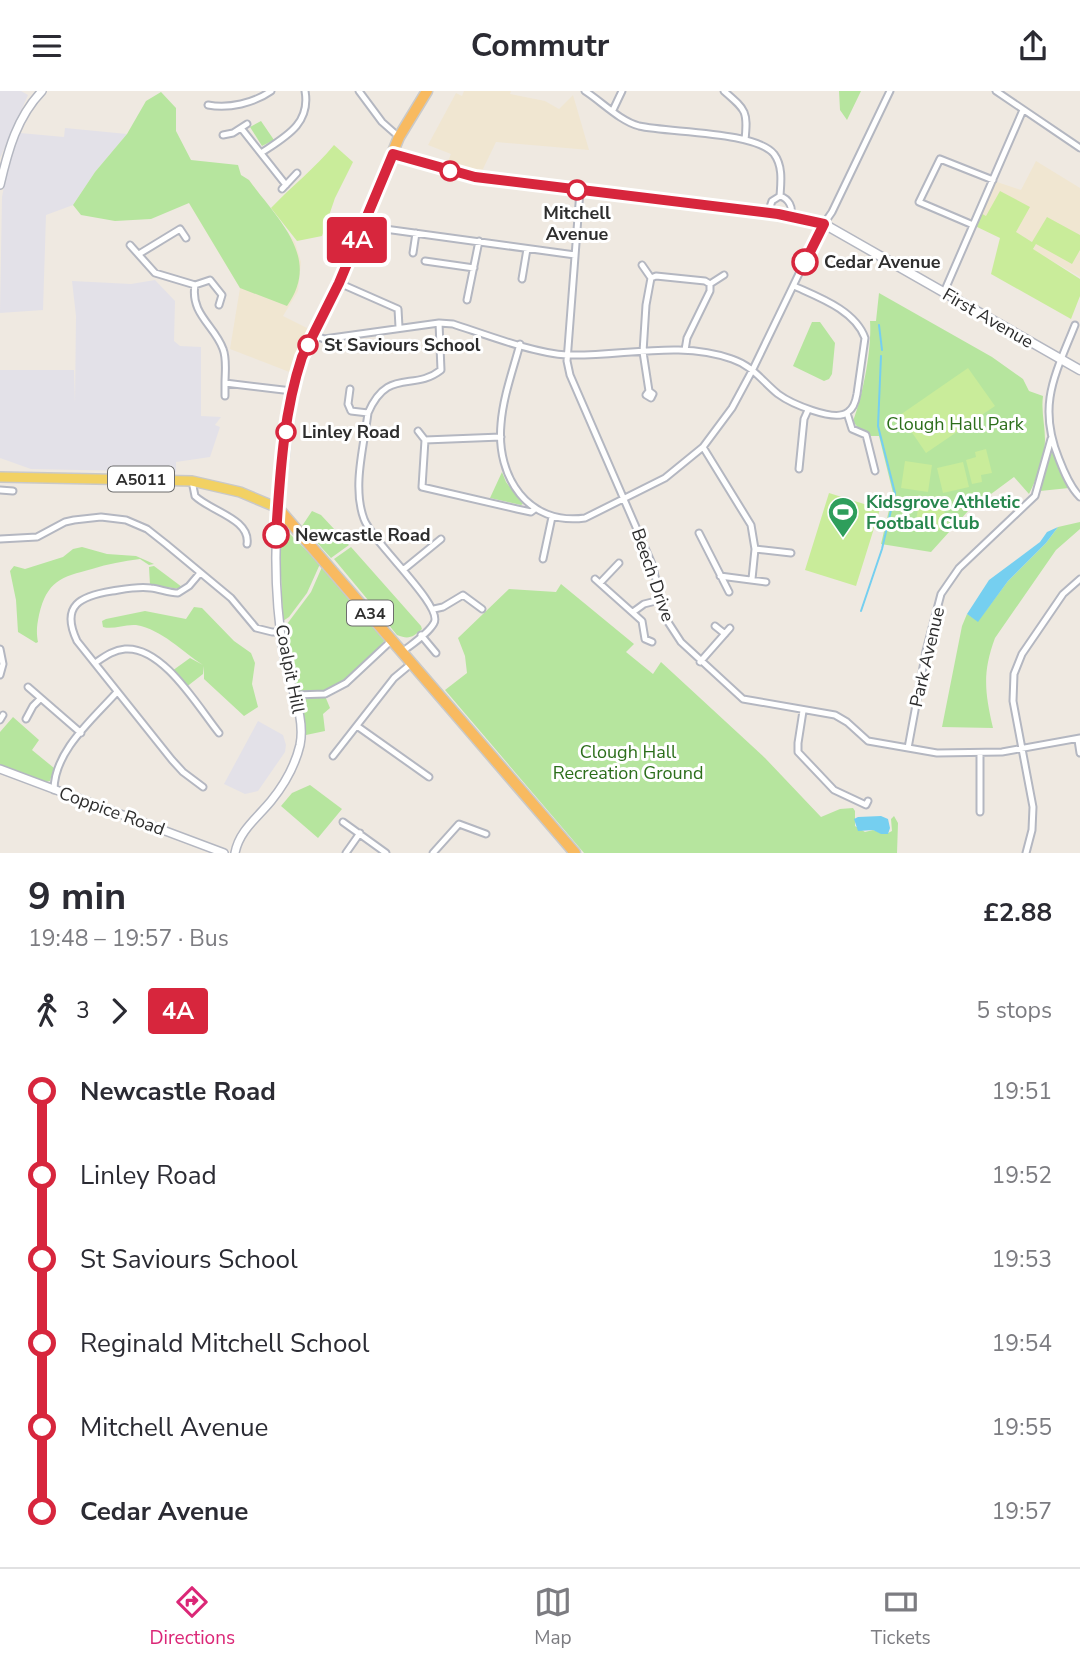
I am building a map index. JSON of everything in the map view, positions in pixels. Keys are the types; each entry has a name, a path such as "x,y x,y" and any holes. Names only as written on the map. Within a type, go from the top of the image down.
{"highway":[{"path":"278,507 292,391 302,357 339,283 399,137 427,91"},
{"name":"A34","path":"278,507 575,853"}],"main road":[{"path":"393,154 475,177 791,216 824,224"},
{"name":"First Avenue","path":"824,224 1080,370"},
{"name":"A5011","path":"0,477 192,481 240,492 278,507"}],"street":[{"path":"0,185 18,124 42,91"},
{"path":"252,91 256,99"},
{"path":"208,105 256,99 271,91"},
{"path":"261,153 300,123 306,110 304,91"},
{"path":"359,91 399,137"},
{"path":"585,91 631,123 642,127 757,143 774,155 780,170 780,196"},
{"path":"613,110 622,91"},
{"path":"724,91 746,114 745,140"},
{"path":"520,344 504,404 501,437 508,476 523,498 535,509 552,517 573,520 585,518 665,478 703,447 732,408 890,91"},
{"path":"996,91 1080,148"},
{"path":"944,292 1023,110"},
{"path":"223,135 244,126 284,187 297,173"},
{"path":"974,225 919,202 940,159 993,180"},
{"path":"568,355 580,191"},
{"path":"768,213 772,201 780,196"},
{"path":"780,196 788,201 792,208 791,216"},
{"path":"139,254 179,226 186,238"},
{"path":"363,226 575,255"},
{"path":"413,253 416,233"},
{"path":"467,300 479,241"},
{"path":"130,245 155,273 195,285 210,280 222,295 219,305"},
{"path":"522,279 527,249"},
{"path":"425,261 474,268"},
{"path":"642,265 651,278 643,352 649,391"},
{"path":"710,284 724,275"},
{"path":"651,278 656,276 705,281 710,284"},
{"path":"339,283 398,309 398,327"},
{"path":"685,351 687,338 710,291 710,284"},
{"path":"195,285 196,305 223,349 225,396"},
{"path":"313,334 324,339 439,323 453,324 568,355 685,351 716,354 753,369 778,394 808,410 840,415 847,413 856,403 858,394 865,338 863,331 833,305 794,286"},
{"path":"402,652 435,621 434,609 366,525 358,493 368,413 382,390 398,382 433,376 441,370 439,323"},
{"path":"1075,325 1048,400 1051,439 1064,470 1080,497"},
{"name":"Beech Drive","path":"568,355 570,375 652,565 669,626 700,661 748,702 841,718 868,741 937,753 1022,749 1079,739"},
{"path":"225,383 292,391"},
{"path":"350,389 348,404 351,411 368,413"},
{"path":"799,469 804,419 808,410"},
{"path":"847,413 852,429 866,435 875,471"},
{"path":"418,431 425,440 422,487 531,512 535,509"},
{"path":"425,440 501,437"},
{"name":"Park Avenue","path":"908,748 926,650 941,594 959,568 1035,496 1051,439"},
{"path":"703,447 751,525 755,549 752,579"},
{"path":"192,481 195,496 211,509 239,523 248,534 247,544"},
{"path":"3,492 13,491"},
{"name":"Coalpit Hill","path":"235,853 243,832 286,781 294,764 301,733 281,632 275,540 278,507"},
{"path":"543,559 552,517"},
{"path":"0,539 37,537 74,520 116,518 135,523 147,529 231,598 256,628 281,632"},
{"path":"276,525 288,520"},
{"path":"699,533 729,592"},
{"path":"403,571 441,539"},
{"path":"755,549 791,553"},
{"path":"619,563 597,581 644,624 644,635 649,641 640,649"},
{"path":"200,573 189,586 178,593 140,588 95,594 82,599 72,612 71,625 77,641 117,692 183,772 202,787"},
{"path":"720,576 766,582"},
{"path":"1026,853 1032,829 1033,807 1013,701 1013,681 1017,665 1063,594 1080,579"},
{"path":"434,609 443,607 463,595 479,608"},
{"path":"633,612 644,604 660,600"},
{"path":"715,626 725,634"},
{"path":"700,661 730,628"},
{"path":"421,635 436,654"},
{"path":"295,695 325,694 346,683 392,640"},
{"path":"95,663 110,654 127,649 152,657 178,679 219,733"},
{"path":"0,650 3,664 0,675"},
{"path":"333,756 394,678 412,663"},
{"path":"27,687 81,733"},
{"path":"54,790 60,763 81,733 117,692"},
{"path":"26,719 40,699"},
{"path":"803,711 798,752 834,790 866,805 868,801"},
{"path":"358,726 429,777"},
{"path":"1079,739 1080,753"},
{"path":"979,753 980,812"},
{"name":"Coppice Road","path":"0,769 224,853"},
{"path":"343,822 386,853"},
{"path":"433,853 459,824 486,834"},
{"path":"346,853 360,833"}],"shaded area":[{"path":"0,91 21,91 28,95 0,158"},
{"path":"464,91 511,91 510,94 545,101 559,109 573,95 589,150 496,142 482,171 470,170 448,161 451,154 428,145 456,93 462,96"},
{"path":"65,128 127,134 95,172 73,205 46,215 43,310 0,313 2,197 8,165 20,133 64,137"},
{"path":"1036,161 1080,188 1080,277 1033,250 1036,244 979,212 991,184 997,182 1021,190"},
{"path":"249,180 295,242 301,262 298,291 283,316 309,329 292,373 230,349 240,288 189,203"},
{"path":"155,280 175,301 174,341 180,346 201,347 201,416 221,417 215,425 220,427 210,457 176,462 176,472 31,469 0,458 0,370 74,370 75,403 76,316 72,281 131,284"},
{"path":"258,721 283,735 285,752 258,791 245,794 224,784"}],"green space":[{"path":"839,91 861,91 847,120 840,110"},
{"path":"161,92 176,108 176,131 191,160 238,165 241,175 249,180 292,239 300,271 297,288 287,306 240,288 189,203 151,219 115,221 81,215 73,205 95,172 127,134 146,101"},
{"path":"261,121 274,140 262,146 250,127"},
{"path":"334,145 353,162 335,198 322,236 297,241 271,208"},
{"path":"1000,191 1030,207 1016,232 1032,242 1047,217 1080,235 1080,250 1072,264 1036,244 1033,249 1080,279 1080,296 1071,319 991,274 1000,238 973,225 979,212 986,216"},
{"name":"Clough Hall Park","path":"879,293 992,357 1023,379 1029,391 1043,396 1045,447 1029,494 1014,477 968,511 931,552 881,544 893,493 879,436 870,436 853,421 866,371 870,321 876,321"},
{"path":"812,322 820,322 835,343 832,374 824,381 793,366"},
{"path":"968,368 995,406 926,453 900,415"},
{"path":"986,449 992,473 981,475 982,482 972,484 966,460 976,457 975,452"},
{"path":"1052,451 1069,488 1040,491 1039,489"},
{"path":"905,461 932,465 928,492 901,488"},
{"path":"963,462 969,487 943,493 937,468"},
{"path":"502,472 506,482 523,504 490,498"},
{"name":"Kidsgrove Athletic Football Club","path":"829,493 880,509 856,586 805,570"},
{"path":"920,498 946,502 942,530 915,526"},
{"path":"312,511 321,515 349,545 331,558 302,526"},
{"path":"1080,522 1080,529 1056,550 995,638 988,662 986,683 993,728 942,727 962,626 967,614 978,621 1008,581 1058,527"},
{"path":"283,527 320,564 307,593 283,621 279,530"},
{"path":"82,547 107,554 136,556 154,564 149,565 140,559 122,562 72,575 57,582 42,604 36,643 18,632 16,600 10,571 14,566 25,569 63,557 73,549"},
{"path":"351,547 421,626 422,629 416,634 411,637 397,635 334,559"},
{"path":"154,566 182,587 181,589 150,585 149,567"},
{"path":"322,567 385,640 343,682 322,691 297,691 284,628 311,592"},
{"name":"Clough Hall Recreation Ground","path":"561,584 634,644 626,652 653,674 661,662 765,758 821,817 840,809 853,808 855,826 865,832 873,830 886,834 892,831 891,819 894,816 898,823 897,853 584,853 445,690 467,673 465,656 458,638 509,589 556,592"},
{"path":"194,607 202,608 234,641 251,653 255,663 252,684 258,707 244,716 204,679 204,666 203,674 185,688 172,671 190,658 203,665 163,636 136,625 103,627 102,621 106,619 145,611 186,619"},
{"path":"299,696 325,696 330,708 323,714 325,731 306,735"},
{"path":"13,717 39,740 32,750 54,768 50,781 45,782 0,767 0,732"},
{"path":"310,785 342,809 318,838 281,806 292,793"}],"water":[{"path":"1058,527 1008,581 978,622 967,614 989,580 1040,542 1047,532"},
{"path":"881,816 888,819 888,834 873,830 858,831 854,819"}],"waterway":[{"path":"879,325 882,350"},
{"path":"861,611 882,549 895,493 878,426 881,356"}],"bus line":[{"name":"4A","path":"276,535 290,399 296,374 339,283 393,154 475,177 778,214 824,224 805,262"}],"place":[{"name":"Mitchell Avenue","path":"577,190"},
{"name":"Cedar Avenue","path":"805,262"},
{"name":"St Saviours School","path":"308,345"},
{"name":"Linley Road","path":"286,432"},
{"name":"Newcastle Road","path":"276,535"},
{"name":"Kidsgrove Athletic Football Club","path":"843,539"}]}
